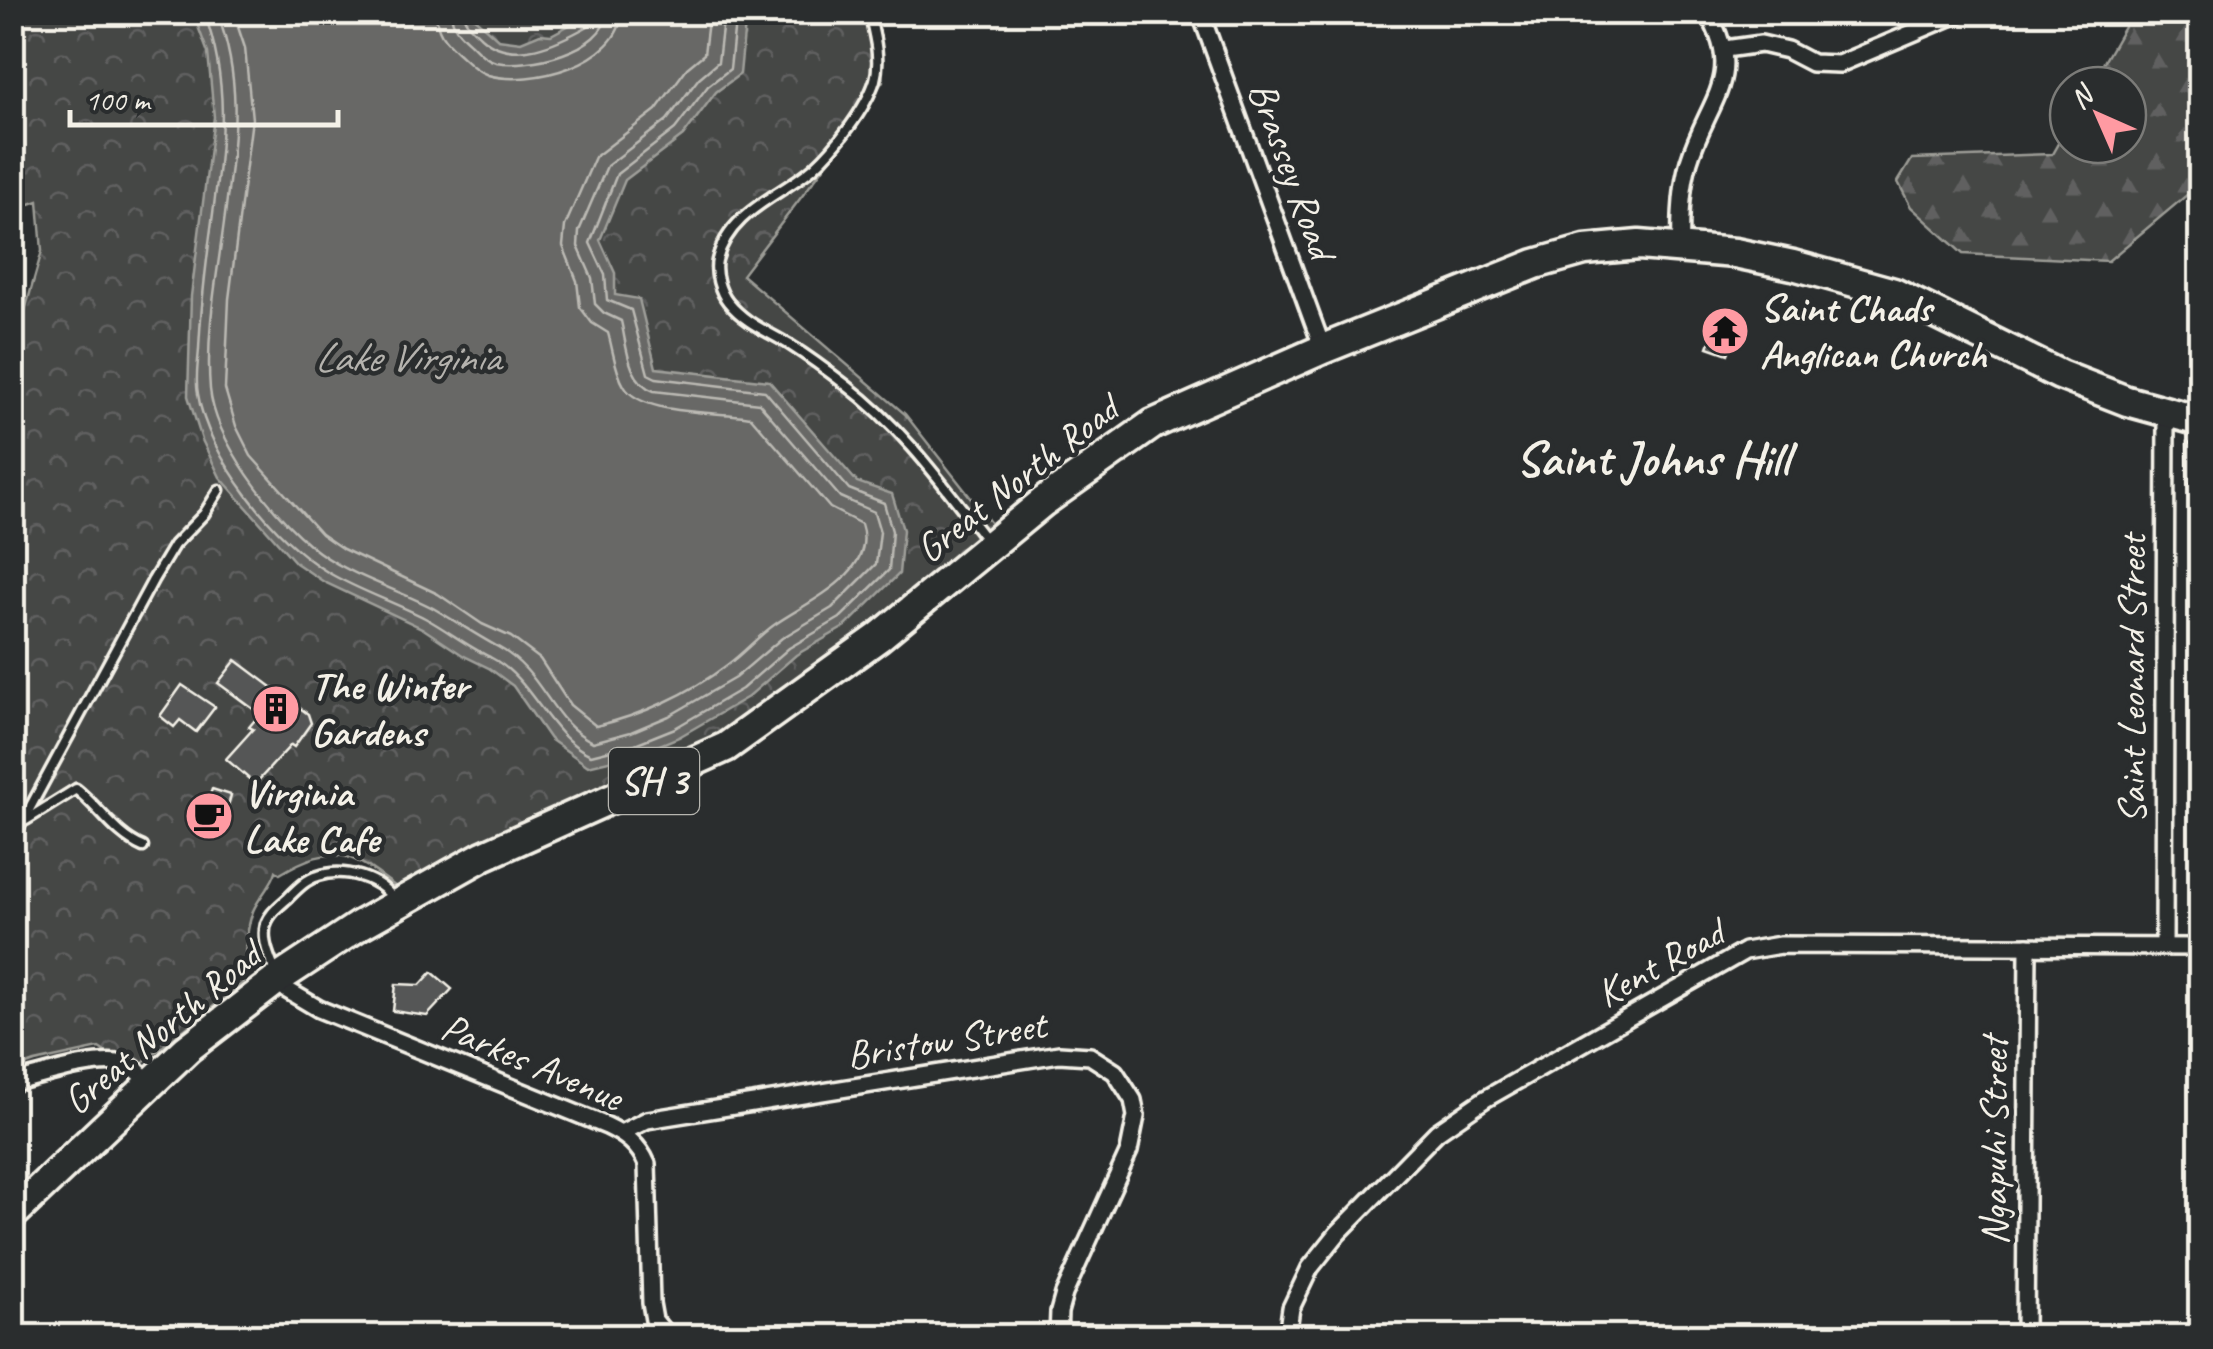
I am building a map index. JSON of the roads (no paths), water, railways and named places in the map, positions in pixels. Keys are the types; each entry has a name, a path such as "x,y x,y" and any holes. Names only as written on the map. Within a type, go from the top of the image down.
{"highway":[{"name":"Great North Road","path":"12,1214 221,1020 396,904 532,832 726,747 879,638 1086,469 1154,424 1479,285 1562,256 1638,244 1793,265 1894,293 2060,375 2200,421"}],"street":[{"name":"Brassey Road","path":"1200,12 1323,349"},
{"path":"1681,248 1687,167 1721,83 1726,49 1708,12"},
{"path":"1726,49 1761,44 1786,50 1812,63 1840,64 1962,12"},
{"name":"Saint Leonard Street","path":"2164,946 2166,412"},
{"name":"Kent Road","path":"1287,1336 1292,1308 1310,1268 1338,1233 1438,1132 1485,1099 1728,958 1780,946 2200,946"},
{"name":"Ngapuhi Street","path":"2026,1336 2028,946"},
{"name":"Parkes Avenue","path":"278,979 287,990 319,1009 621,1133 642,1152 647,1164 651,1303 660,1334"},
{"name":"Bristow Street","path":"621,1133 647,1120 1060,1054 1090,1056 1115,1072 1125,1085 1133,1100 1135,1132 1064,1294 1058,1336"},
{"path":"12,1083 105,1063 120,1063 140,1072 150,1083"}],"lane":[{"path":"870,12 877,50 875,80 848,131 814,167 771,195 730,233 717,260 717,277 725,299 750,325 787,343 885,416 927,462 991,546"},
{"path":"12,841 153,580 174,545 204,514 219,490"},
{"path":"26,820 76,789 94,803 123,838 144,847"},
{"path":"278,979 266,946 265,926 271,914 312,878 342,873 357,876 386,888 396,904"}],"water":[{"name":"Lake Virginia","path":"193,13 469,13 498,39 521,42 540,34 551,35 592,13 746,13 740,74 716,92 683,136 625,180 600,240 615,273 615,295 639,299 656,368 769,381 857,482 892,494 903,530 899,574 846,626 796,655 748,697 679,737 638,754 588,766 550,739 513,686 489,668 422,628 324,582 296,563 220,477 202,440 188,396 191,296 214,117 208,53"}],"place":[{"name":"Saint Chads Anglican Church","path":"1725,331"},
{"name":"The Winter Gardens","path":"276,709"},
{"name":"Virginia Lake Cafe","path":"209,816"}],"district":[{"name":"Saint Johns Hill","path":"1652,458"}]}
